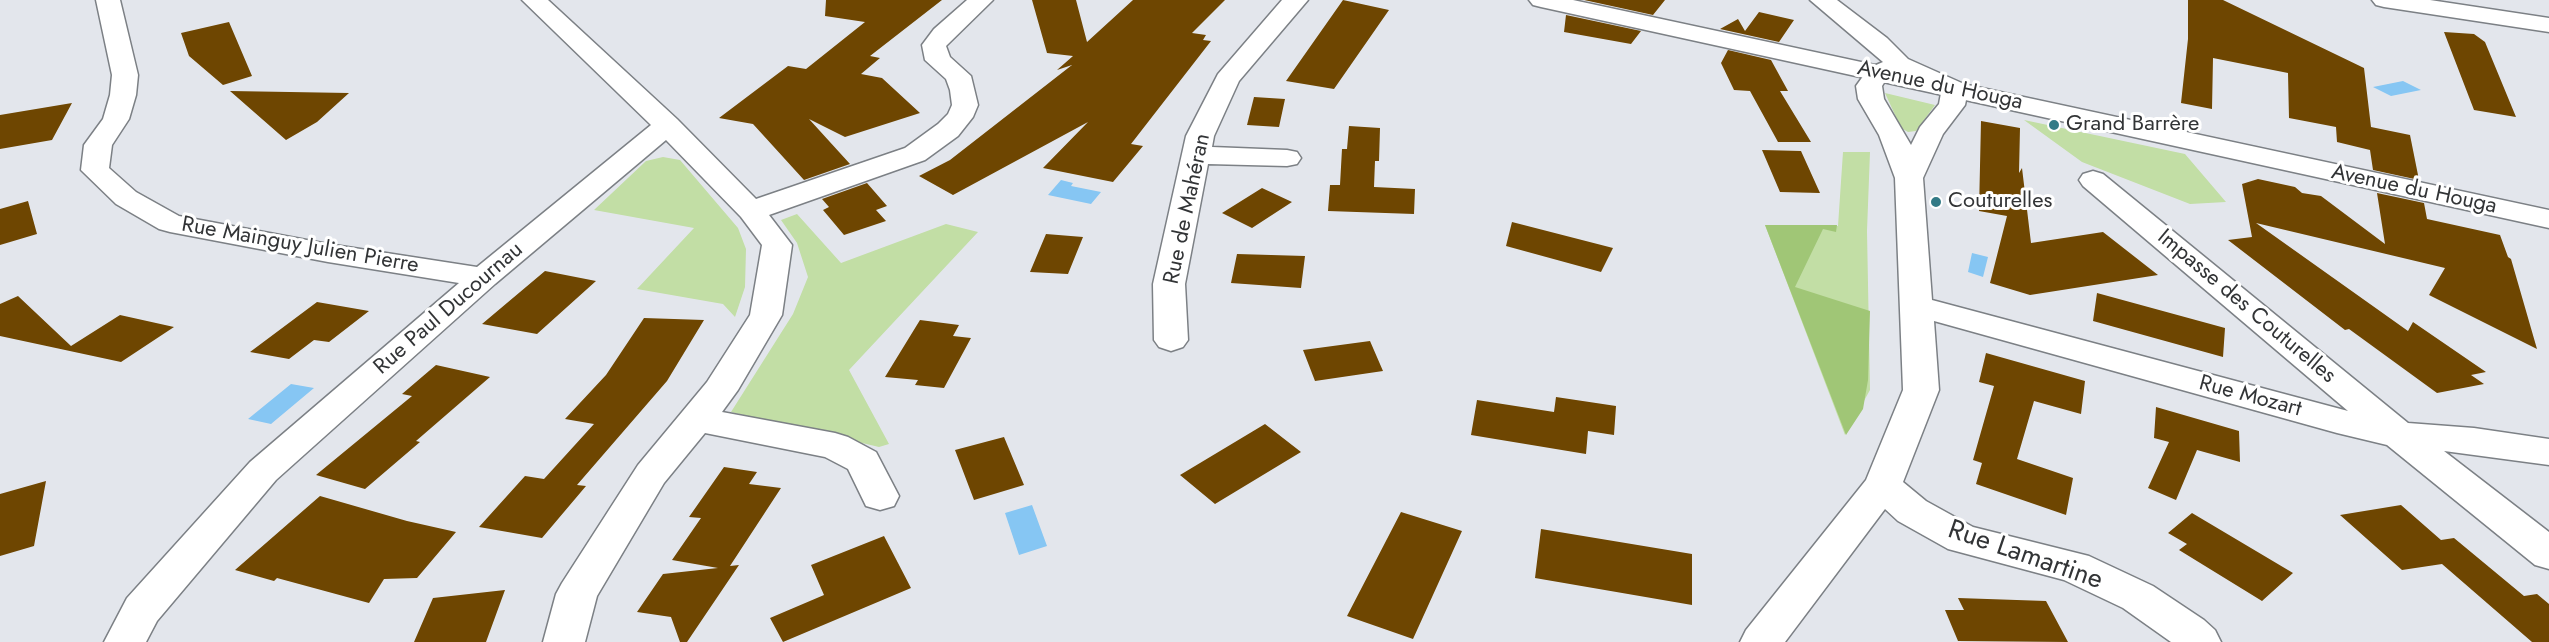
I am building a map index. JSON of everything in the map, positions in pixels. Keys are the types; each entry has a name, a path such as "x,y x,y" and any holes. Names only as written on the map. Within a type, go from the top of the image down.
{"street":[{"name":"Rue Mainguy Julien Pierre","path":"108,0 125,75 123,95 116,119 99,145 95,170 126,198 170,223 328,253 484,277"},
{"path":"534,0 667,125 751,211 777,245 765,315 720,390 651,474 577,594 564,642"},
{"path":"751,211 915,154 948,130 960,117 965,105 963,90 958,76 938,60 934,45 943,33 981,0"},
{"name":"Rue de Mahéran","path":"1171,340 1169,284 1200,136 1227,79 1286,8 1296,0"},
{"name":"Avenue du Houga","path":"1541,0 1889,68 1955,90 2549,219"},
{"path":"1761,642 1883,485 1921,390 1909,178 1893,135 1871,99 1869,86 1889,68 1878,43 1821,0"},
{"path":"2384,0 2549,25"},
{"path":"1909,178 1930,133 1952,105 1955,90"},
{"name":"Rue Paul Ducournau","path":"125,642 142,610 263,471 484,277 667,125"},
{"path":"1196,154 1287,158"},
{"name":"Impasse des Couturelles","path":"2093,180 2399,435"},
{"name":"Rue Mozart","path":"1917,306 2326,418 2399,435 2549,554"},
{"path":"696,419 835,446 863,461 880,496"},
{"path":"2399,435 2474,441 2549,452"},
{"name":"Rue Lamartine","path":"1883,485 1912,511 1962,539 2075,567 2138,597 2200,642"}],"green space":[{"path":"1885,93 1935,105 1916,131 1908,132 1901,128"},
{"path":"2024,120 2185,154 2226,202 2190,204 2082,162"},
{"path":"1843,152 1870,152 1867,231 1870,390 1845,435 1765,225 1838,226"},
{"path":"663,157 680,160 738,228 746,249 745,287 735,317 723,304 637,289 694,228 594,210 646,161"},
{"path":"797,214 841,263 946,224 978,232 849,370 889,444 879,447 731,412 793,314 808,277 797,243 781,220"},
{"path":"1765,225 1837,225 1836,232 1823,229 1795,287 1870,311 1868,380 1863,409 1846,435"}],"water":[{"path":"2403,81 2421,90 2391,96 2373,87"},
{"path":"1061,180 1073,183 1071,186 1101,192 1091,204 1048,195"},
{"path":"1972,253 1988,257 1983,277 1968,272"},
{"path":"291,384 314,388 271,424 248,419"},
{"path":"1032,505 1047,546 1019,555 1005,513"}],"building":[{"path":"826,0 942,0 870,56 880,58 861,74 882,78 920,113 845,137 809,119 850,164 804,180 753,124 719,118 788,66 806,69 865,22 825,16"},
{"path":"1032,0 1076,0 1087,42 1133,0 1225,0 1192,33 1206,35 1203,40 1211,41 1131,144 1143,146 1113,182 1043,168 1088,122 953,195 919,176 950,160 1072,65 1057,70 1073,56 1047,53"},
{"path":"1343,0 1389,10 1334,89 1286,81"},
{"path":"1584,0 1665,0 1653,15"},
{"path":"2188,0 2223,0 2364,68 2371,127 2410,135 2419,180 2373,170 2370,150 2337,142 2336,127 2289,118 2288,73 2213,58 2212,109 2181,103 2188,39"},
{"path":"1759,12 1794,20 1779,42 1720,29 1738,19 1745,31"},
{"path":"1566,15 1641,31 1631,44 1564,32"},
{"path":"229,22 252,76 223,85 189,56 181,33"},
{"path":"2444,32 2474,34 2485,42 2516,117 2474,110"},
{"path":"1728,50 1771,60 1788,91 1780,91 1811,142 1778,142 1750,91 1734,90 1721,63"},
{"path":"230,91 349,93 317,122 286,140"},
{"path":"1254,97 1285,99 1279,127 1247,125"},
{"path":"72,103 52,140 0,149 0,115"},
{"path":"1981,121 2020,128 2019,173 2022,168 2031,243 2103,232 2158,275 2030,295 1990,283 2007,216 1979,211"},
{"path":"1349,126 1380,128 1379,161 1375,161 1374,187 1415,189 1414,214 1328,211 1330,185 1340,185 1342,149 1347,149"},
{"path":"1762,150 1801,151 1820,193 1780,192"},
{"path":"2258,179 2295,187 2302,193 2321,196 2385,244 2377,193 2424,203 2427,219 2500,235 2508,257 2511,259 2537,349 2429,295 2445,268 2256,223 2408,331 2413,322 2486,372 2471,375 2484,384 2437,393 2349,329 2345,330 2228,240 2252,237 2242,184"},
{"path":"867,183 887,206 876,210 886,221 844,235 823,210 829,207 822,199"},
{"path":"1262,188 1292,202 1252,228 1222,213"},
{"path":"28,201 37,234 0,245 0,209"},
{"path":"1512,222 1613,248 1601,272 1506,246"},
{"path":"1046,234 1083,237 1068,274 1030,272"},
{"path":"1237,254 1305,256 1301,288 1231,283"},
{"path":"545,271 596,281 537,334 482,324"},
{"path":"2097,293 2225,328 2223,357 2093,321"},
{"path":"18,296 71,346 120,315 174,327 121,362 0,336 0,304"},
{"path":"317,302 369,311 329,342 314,340 289,359 250,352"},
{"path":"644,318 704,320 667,381 577,485 586,486 542,538 479,527 525,476 544,479 594,424 565,419 606,375"},
{"path":"920,320 959,325 953,336 971,338 944,388 915,385 918,380 885,377"},
{"path":"1370,341 1383,371 1315,381 1303,350"},
{"path":"1986,353 2085,381 2081,414 2034,401 2017,459 2073,478 2066,515 1976,484 1982,463 1973,460 1994,386 1979,382"},
{"path":"436,365 490,377 365,489 316,475 412,396 402,394"},
{"path":"1556,397 1616,406 1614,435 1588,431 1586,454 1471,435 1477,400 1554,412"},
{"path":"2156,407 2239,431 2240,462 2197,450 2176,500 2148,488 2169,442 2154,438"},
{"path":"1265,424 1301,452 1215,504 1180,475"},
{"path":"1004,437 1024,485 974,500 955,450"},
{"path":"724,467 757,472 749,484 781,488 730,566 739,565 687,642 680,642 671,617 637,612 663,574 718,568 672,560 701,518 689,517"},
{"path":"46,481 34,546 0,556 0,494"},
{"path":"320,496 407,521 456,532 417,578 384,579 369,603 277,578 274,581 235,570"},
{"path":"2401,505 2441,540 2454,538 2524,596 2537,594 2549,604 2549,642 2532,642 2442,564 2402,570 2340,515"},
{"path":"1401,512 1462,531 1413,639 1347,616"},
{"path":"2192,513 2293,573 2262,601 2179,550 2187,544 2168,533"},
{"path":"1541,529 1692,554 1692,605 1535,578"},
{"path":"884,536 911,588 783,642 770,618 824,595 811,565"},
{"path":"505,590 486,642 414,642 433,598"},
{"path":"1958,598 2046,601 2068,642 1958,641 1945,610 1964,610"}],"place":[{"name":"Grand Barrère","path":"2054,125"},
{"name":"Couturelles","path":"1936,202"}]}
